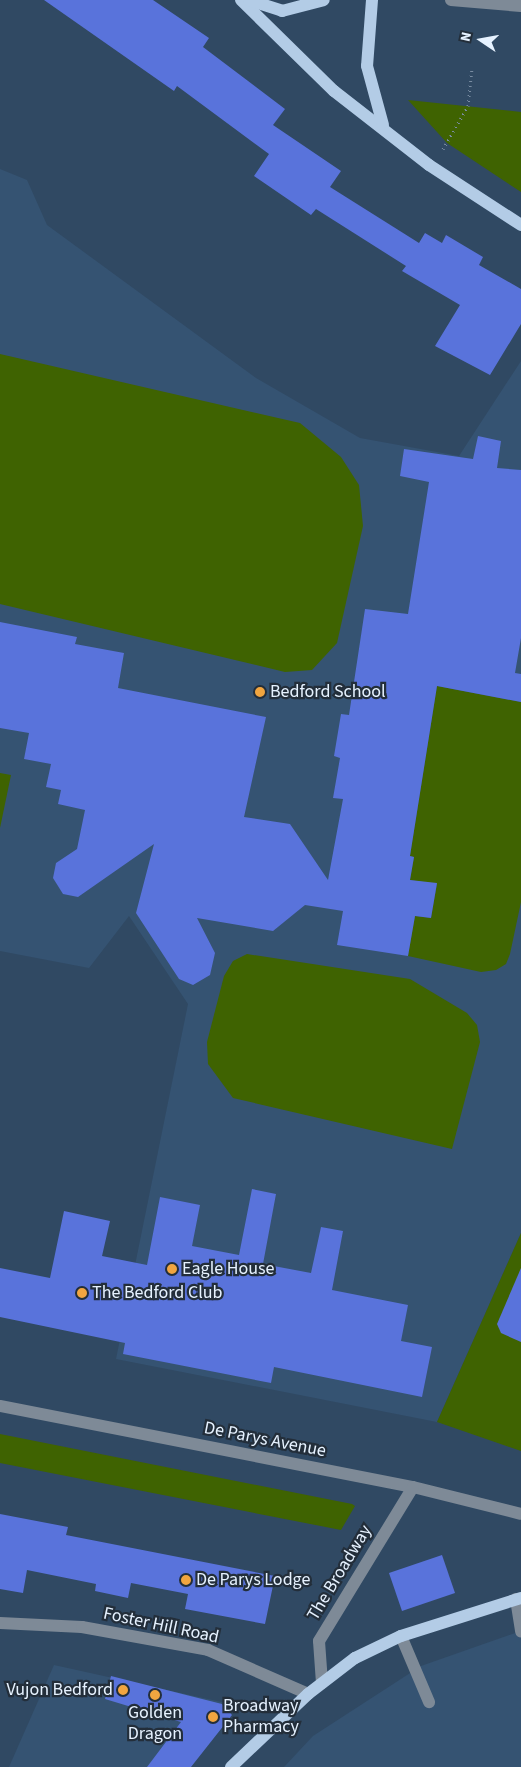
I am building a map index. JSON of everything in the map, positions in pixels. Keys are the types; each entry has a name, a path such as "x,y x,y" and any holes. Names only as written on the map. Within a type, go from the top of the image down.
{"main road":[{"path":"241,0 334,91 383,125 429,165 521,225"},
{"path":"249,0 282,11 324,0"},
{"path":"372,0 366,66 383,125"},
{"path":"232,1767 308,1694 355,1658 401,1636 518,1599"}],"street":[{"path":"451,0 521,6"},
{"name":"De Parys Avenue","path":"0,1406 413,1487 521,1514"},
{"name":"The Broadway","path":"322,1684 319,1641 413,1487"},
{"path":"518,1599 521,1632"},
{"name":"Foster Hill Road","path":"0,1623 82,1627 208,1650 308,1694"},
{"path":"401,1636 429,1702"}],"path":[{"path":"443,149 468,106 472,70"}],"shaded area":[{"name":"Bedford School","path":"0,169 27,180 47,225 256,378 360,438 459,456 521,361 521,1233 437,1422 116,1359 188,1004 129,916 89,968 0,951"},
{"path":"521,1631 521,1767 284,1767 313,1736 421,1666"},
{"path":"54,1665 235,1705 189,1767 9,1767"}],"green space":[{"path":"408,100 521,112 521,192 447,143"},
{"path":"0,354 300,423 341,457 359,485 363,526 337,643 312,670 285,672 0,604"},
{"path":"437,686 521,702 521,902 510,954 506,964 496,970 481,972 408,956 415,916 431,918 437,884 410,880 414,857 410,856"},
{"path":"0,773 11,775 0,828"},
{"path":"247,954 410,979 467,1013 477,1025 480,1042 452,1149 233,1098 208,1064 207,1042 224,976 233,961"},
{"path":"521,1233 521,1451 437,1422"},
{"path":"0,1434 355,1506 341,1530 0,1463"}],"building":[{"path":"44,0 153,0 209,38 203,47 285,109 273,125 341,171 330,187 419,243 425,233 442,243 446,235 483,257 479,265 521,289 521,324 490,375 435,346 460,305 402,271 406,266 316,209 311,215 254,176 269,154 177,86 174,91"},
{"path":"478,436 501,441 497,468 521,470 521,638 515,673 521,674 521,702 437,686 410,856 414,857 410,880 437,883 431,918 415,916 408,956 337,945 343,911 305,905 273,931 197,918 215,953 210,975 193,985 179,979 136,913 154,844 78,897 63,894 53,878 56,863 77,849 85,810 58,804 61,790 46,787 51,764 24,759 29,733 0,728 0,622 77,637 75,644 124,653 118,688 266,717 244,817 290,824 328,880 343,799 333,798 340,758 334,756 341,714 349,715 365,609 408,614 429,482 400,476 404,449 473,459"},
{"path":"252,1189 276,1194 263,1264 311,1273 321,1227 343,1231 332,1290 408,1305 401,1341 432,1347 422,1397 274,1367 271,1383 123,1354 125,1343 0,1317 0,1268 50,1278 64,1211 110,1221 102,1256 147,1265 160,1197 200,1205 192,1246 239,1255"},
{"path":"521,1268 521,1342 501,1333 497,1324"},
{"name":"De Parys Lodge","path":"0,1514 68,1527 66,1535 275,1576 265,1624 185,1609 188,1594 131,1583 128,1598 95,1591 96,1584 27,1570 23,1593 0,1589"},
{"path":"442,1555 455,1593 402,1611 389,1573"},
{"path":"111,1676 222,1704 232,1715 191,1767 147,1767 181,1722 105,1699"}],"place":[{"name":"Bedford School","path":"260,692"},
{"name":"Eagle House","path":"172,1269"},
{"name":"The Bedford Club","path":"82,1293"},
{"name":"De Parys Lodge","path":"186,1580"},
{"name":"Vujon Bedford","path":"123,1690"},
{"name":"Golden Dragon","path":"155,1695"},
{"name":"Broadway Pharmacy","path":"213,1717"}]}
